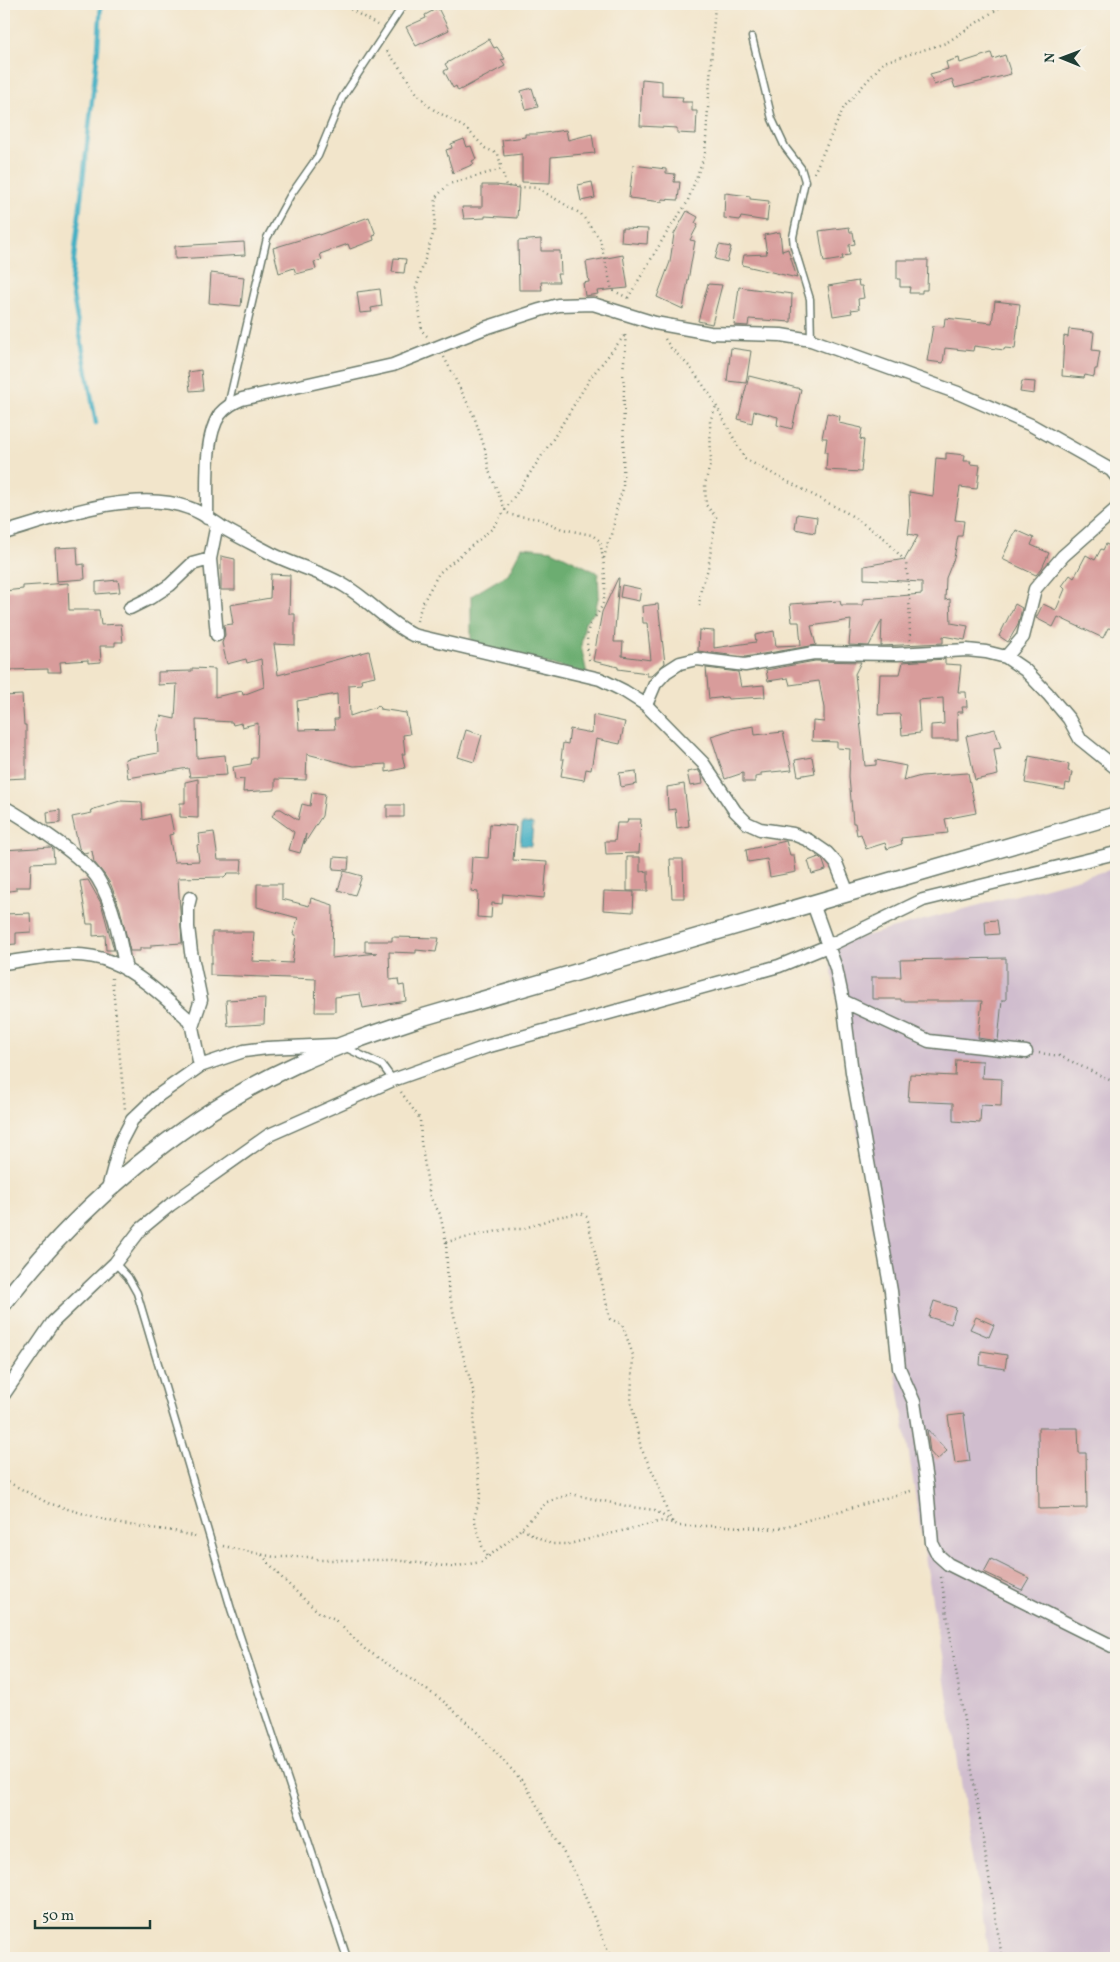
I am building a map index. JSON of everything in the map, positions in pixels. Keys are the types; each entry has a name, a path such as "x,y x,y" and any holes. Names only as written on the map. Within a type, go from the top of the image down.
{"main road":[{"path":"4,1303 29,1270 70,1227 107,1192 163,1145 205,1115 294,1065 341,1045 420,1018 1116,815"}],"street":[{"path":"217,635 210,559 212,521 209,446 220,414 227,407 242,398 393,365 502,322 558,305 593,304 655,322 710,333 781,335 811,340 958,393 1031,425 1111,470 1116,476"},
{"path":"4,533 91,508 121,503 152,502 181,505 192,508 276,556 320,573 345,586 366,600 399,627 413,635 600,679 646,705 702,763 735,811 747,823 760,829 793,834 808,840 827,853 836,863 848,893"},
{"path":"1006,656 1023,637 1035,589 1063,556 1116,509"},
{"path":"130,608 170,585 192,564 210,559"},
{"path":"646,705 655,684 666,672 680,663 697,659 745,665 814,653 911,653 967,650 986,652 1006,656 1024,670 1069,719 1080,739 1116,768"},
{"path":"4,807 76,857 97,877 112,911 126,970"},
{"path":"4,1394 53,1322 115,1263 141,1229 269,1135 393,1080 486,1047 779,966 828,946 923,900 1116,852"},
{"path":"190,898 188,906 189,936 201,1000 192,1027"},
{"path":"812,904 836,968 843,1001 852,1072 891,1291 899,1368 914,1402 927,1487 932,1543 938,1555 948,1564 1116,1648"},
{"path":"4,963 55,956 89,956 110,961 126,970 186,1017 192,1027 200,1066"},
{"path":"843,1001 928,1040 1026,1052"},
{"path":"107,1192 122,1141 132,1120 156,1097 200,1066 244,1051 267,1048 341,1045"}],"lane":[{"path":"227,407 267,238 290,196 318,156 342,98 404,4"},
{"path":"752,37 772,119 785,147 801,168 805,181 793,237 794,247 810,299 811,340"},
{"path":"341,1045 382,1065 393,1080"},
{"path":"115,1263 128,1278 137,1293 248,1663 347,1958"}],"path":[{"path":"342,4 378,26 384,34"},
{"path":"627,315 628,298 687,203 706,154 715,4"},
{"path":"803,195 844,107 884,62 946,43 1005,4"},
{"path":"379,42 404,73 414,90 430,108 467,129 485,148 498,154 506,186 537,188 582,214 600,239 612,290 628,298"},
{"path":"502,169 449,184 436,197 434,231 416,288 422,331 438,347 456,378 474,416 485,449 489,471 506,512 511,515 540,519 562,529 592,535 600,541 604,559 604,599 598,615 591,622 587,634 589,661 600,679"},
{"path":"655,322 671,348 690,366 716,406 744,459 849,514 884,538 906,562 911,653"},
{"path":"413,635 422,604 439,573 493,528 506,512 591,377 625,335 623,489 604,559"},
{"path":"699,606 701,589 708,569 716,517 706,505 705,484 711,461 710,421 716,406"},
{"path":"110,961 127,1130"},
{"path":"1026,1052 1060,1056 1116,1083"},
{"path":"393,1080 420,1119 421,1142 430,1197 440,1214 446,1242 448,1286 460,1344 475,1397 473,1442 481,1494 474,1518 487,1557"},
{"path":"446,1242 507,1228 522,1229 557,1217 581,1213 587,1218 610,1319 622,1324 633,1355 631,1401 641,1448 673,1523"},
{"path":"4,1480 48,1502 121,1524 174,1531 200,1538 212,1544 262,1555 309,1557 320,1560 394,1560 452,1567 482,1562 522,1529 546,1502 571,1494 631,1507 655,1510 680,1526 776,1529 927,1487"},
{"path":"522,1529 551,1544 569,1544 662,1521 673,1523"},
{"path":"262,1555 306,1602 320,1613 332,1618 365,1649 442,1700 473,1728 525,1784 575,1873 611,1958"},
{"path":"938,1555 1002,1958"}],"shaded area":[{"path":"1116,868 1116,1958 989,1958 828,946"}],"green space":[{"path":"522,547 552,550 598,573 599,594 595,612 585,622 581,646 587,674 471,644 471,596 508,574"}],"water":[{"path":"522,823 533,824 531,846 520,845"}],"building":[{"path":"438,8 449,30 416,46 406,27 426,18 425,15"},
{"path":"489,39 494,48 497,47 505,59 501,60 505,66 458,91 456,86 453,88 444,71 448,69 445,64"},
{"path":"991,53 993,59 1005,55 1011,74 955,88 952,79 934,85 930,74 948,69 946,62 959,58 960,63"},
{"path":"642,79 662,81 662,96 683,97 682,102 692,102 692,111 697,111 696,134 677,133 677,128 640,126"},
{"path":"532,88 538,107 526,110 521,91"},
{"path":"566,130 568,140 592,134 595,153 551,157 550,183 522,182 522,154 504,156 502,140 525,137 525,134"},
{"path":"464,139 467,147 471,146 476,159 472,161 474,164 453,173 446,150 452,148 451,144"},
{"path":"633,165 666,169 666,173 675,174 674,182 680,182 678,200 662,199 662,202 629,198"},
{"path":"592,182 595,198 581,201 578,185"},
{"path":"482,185 519,188 517,218 485,216 485,218 464,219 462,207 482,207"},
{"path":"725,193 750,196 750,199 769,201 767,221 741,217 740,220 724,218"},
{"path":"687,211 698,217 695,223 698,225 690,240 695,241 683,309 657,297 670,262 674,234"},
{"path":"369,217 376,235 373,236 374,240 350,249 348,244 320,254 322,260 314,262 316,269 296,274 294,268 279,273 273,248 319,235"},
{"path":"849,227 850,232 853,232 855,244 849,245 850,255 842,256 843,259 824,262 819,231"},
{"path":"622,228 648,229 647,244 621,242"},
{"path":"780,232 782,251 788,249 797,278 742,265 744,255 767,254 764,235"},
{"path":"541,239 541,251 560,251 561,274 557,274 559,282 541,282 542,290 519,290 518,241"},
{"path":"244,242 245,255 175,259 175,246"},
{"path":"719,245 731,247 727,262 715,259"},
{"path":"623,255 628,288 597,291 598,294 585,296 583,283 589,282 586,262"},
{"path":"394,258 406,259 404,273 392,272"},
{"path":"897,260 928,260 927,290 922,290 922,293 909,293 910,287 900,287 900,279 897,279"},
{"path":"211,273 244,277 241,306 209,303"},
{"path":"858,281 859,286 862,286 864,298 858,299 859,309 851,310 852,313 833,316 828,286"},
{"path":"708,284 722,285 712,324 698,321"},
{"path":"739,287 792,294 791,322 749,319 748,326 734,325"},
{"path":"380,289 382,306 371,308 372,312 360,313 357,292"},
{"path":"995,301 1020,304 1015,349 1005,348 1004,350 974,346 973,351 945,348 943,363 927,361 933,326 944,327 945,318 992,323"},
{"path":"1069,329 1094,332 1092,350 1100,351 1094,377 1085,375 1084,378 1062,376 1064,336 1068,337"},
{"path":"731,348 751,351 746,383 727,381"},
{"path":"201,370 203,390 190,391 188,372"},
{"path":"749,376 801,389 792,429 777,425 778,417 754,411 752,423 738,419"},
{"path":"1022,381 1035,382 1034,394 1020,392"},
{"path":"827,413 840,416 839,423 862,428 860,439 864,440 861,472 826,470 827,452 825,452 827,438 822,438"},
{"path":"946,453 965,455 964,461 971,461 970,464 980,465 977,489 960,487 955,520 964,521 962,536 958,536 954,558 946,578 945,600 950,599 951,623 968,626 965,640 943,636 943,643 881,646 882,620 869,646 849,645 851,620 811,626 816,645 745,657 698,651 699,630 714,631 714,648 756,642 755,635 774,631 776,646 801,645 799,622 792,622 790,604 840,601 841,605 863,605 863,599 922,594 922,582 864,579 864,566 905,559 918,536 908,534 910,517 909,492 933,496 936,458 946,459"},
{"path":"797,514 817,517 815,533 795,529"},
{"path":"1016,530 1034,538 1031,545 1049,553 1042,568 1036,575 1002,559"},
{"path":"1106,544 1116,549 1116,629 1108,628 1103,638 1058,617 1053,627 1036,618 1043,604 1056,610 1065,589 1062,586 1070,575 1074,578 1086,555 1095,560"},
{"path":"77,547 78,565 84,564 85,579 57,581 55,548"},
{"path":"221,556 235,559 235,590 221,590"},
{"path":"271,574 290,575 289,614 295,614 295,645 274,644 278,675 369,651 375,676 361,679 362,684 349,685 350,716 379,706 380,709 406,713 410,734 403,735 405,754 402,754 405,768 386,772 386,764 354,766 307,754 306,780 275,779 275,790 243,792 244,779 235,780 233,767 251,764 252,758 257,758 258,723 242,727 241,723 233,725 232,722 196,720 197,758 225,755 227,775 190,777 188,768 128,778 125,759 158,753 157,731 161,716 175,719 177,684 158,685 158,672 192,671 192,668 215,669 215,697 242,691 243,695 264,687 261,659 247,663 246,659 227,664 222,643 225,635 224,625 233,624 230,605 270,598","holes":["337,694 338,719 334,719 335,729 299,730 297,701"]},
{"path":"618,578 614,642 623,642 622,656 651,660 647,623 643,623 642,606 658,604 665,663 651,676 647,676 647,673 618,669 618,667 593,661 602,612"},
{"path":"118,580 120,592 96,594 96,582"},
{"path":"68,583 69,610 99,610 101,625 121,624 123,642 115,642 115,646 100,646 101,662 88,663 88,660 60,662 61,672 48,672 48,669 7,670 8,636 4,637 4,591 23,589 23,586"},
{"path":"622,585 641,589 639,601 620,597"},
{"path":"1015,604 1022,608 1018,625 1008,642 999,636"},
{"path":"945,659 945,664 961,665 958,692 966,692 967,707 962,707 963,712 957,712 958,740 931,740 931,725 944,724 943,698 918,700 920,733 902,735 900,714 878,715 880,674 900,674 903,662"},
{"path":"815,661 861,662 855,674 865,766 876,765 876,760 906,766 903,781 921,776 968,773 976,813 945,819 948,833 901,838 902,844 887,849 885,843 866,849 861,834 857,835 855,823 853,823 849,777 850,749 837,748 837,742 812,741 813,721 824,722 824,708 819,681 790,685 788,678 768,681 766,670"},
{"path":"706,668 738,672 741,687 764,685 765,697 709,699"},
{"path":"22,695 24,725 26,725 26,778 4,779 4,696"},
{"path":"593,715 625,722 620,744 596,739 591,770 586,769 584,780 561,776 564,759 561,759 563,743 568,744 570,729 592,733"},
{"path":"754,726 755,735 783,732 792,770 761,773 761,776 755,777 755,782 743,782 743,773 725,779 711,736"},
{"path":"995,729 1001,748 994,749 998,775 975,780 966,736"},
{"path":"466,730 482,735 474,762 458,757"},
{"path":"1029,756 1069,764 1068,771 1072,772 1070,784 1066,783 1065,790 1025,783"},
{"path":"812,757 815,773 798,776 795,760"},
{"path":"698,770 702,776 703,784 690,786 687,772"},
{"path":"636,771 637,784 621,787 619,773"},
{"path":"198,779 198,818 180,817 180,803 185,803 185,782"},
{"path":"684,784 689,826 677,828 675,809 668,810 667,787"},
{"path":"312,792 325,794 322,816 304,844 306,834 300,853 289,850 294,832 272,816 277,809 281,809 298,820 302,804 310,806"},
{"path":"120,801 142,802 143,820 170,814 174,834 169,835 174,862 199,861 197,845 200,844 199,834 214,832 218,860 242,860 241,873 228,873 224,877 178,878 182,943 151,945 151,948 140,948 140,951 130,951 120,909 111,885 94,862 92,851 84,853 79,848 72,817 92,813 91,810"},
{"path":"387,805 404,805 404,817 387,817"},
{"path":"60,810 60,823 48,824 47,812"},
{"path":"628,819 641,819 639,853 606,854 605,841 615,841 617,823 627,823"},
{"path":"490,824 516,826 513,860 547,862 544,898 503,894 502,904 492,903 491,918 477,917 478,892 471,891 472,857 488,858"},
{"path":"786,841 790,855 794,855 796,872 770,877 767,859 748,862 746,850"},
{"path":"51,847 53,849 54,862 31,863 30,887 16,887 16,890 4,892 4,850"},
{"path":"334,857 349,858 348,870 333,869"},
{"path":"627,857 640,857 640,872 648,871 648,891 627,891"},
{"path":"819,857 823,861 826,870 812,874 808,861"},
{"path":"670,859 683,859 684,898 672,898"},
{"path":"344,871 362,876 355,895 338,890"},
{"path":"88,880 101,903 114,950 106,950 105,935 93,936 93,924 87,924 80,881"},
{"path":"257,884 282,884 282,899 309,906 311,898 333,905 332,958 377,953 365,952 365,941 392,941 392,937 439,938 436,952 416,950 416,953 389,952 390,980 398,979 399,986 404,985 406,1001 363,1008 360,994 335,997 335,1012 315,1012 316,979 210,975 212,932 254,932 252,961 292,963 296,935 293,934 298,918 257,907"},
{"path":"604,891 634,892 633,912 603,910"},
{"path":"30,913 31,932 16,933 16,944 4,945 4,914"},
{"path":"997,920 999,934 986,935 985,921"},
{"path":"1006,958 1006,1000 1002,1000 998,1041 978,1038 982,1001 872,999 872,977 901,977 900,960"},
{"path":"265,998 264,1024 228,1026 226,1000"},
{"path":"956,1060 983,1061 982,1078 1002,1079 1001,1106 981,1105 980,1123 953,1121 953,1103 908,1101 910,1074 955,1076"},
{"path":"934,1301 956,1308 951,1324 929,1317"},
{"path":"976,1317 994,1325 989,1337 970,1329"},
{"path":"981,1351 1007,1355 1005,1369 980,1365"},
{"path":"964,1414 970,1461 955,1463 948,1416"},
{"path":"1038,1428 1078,1428 1079,1453 1086,1453 1087,1508 1039,1509"},
{"path":"927,1429 947,1451 937,1460 930,1452"},
{"path":"991,1559 1029,1578 1022,1590 984,1572"}],"waterway":[{"path":"96,423 71,285 98,48 101,4"}]}
